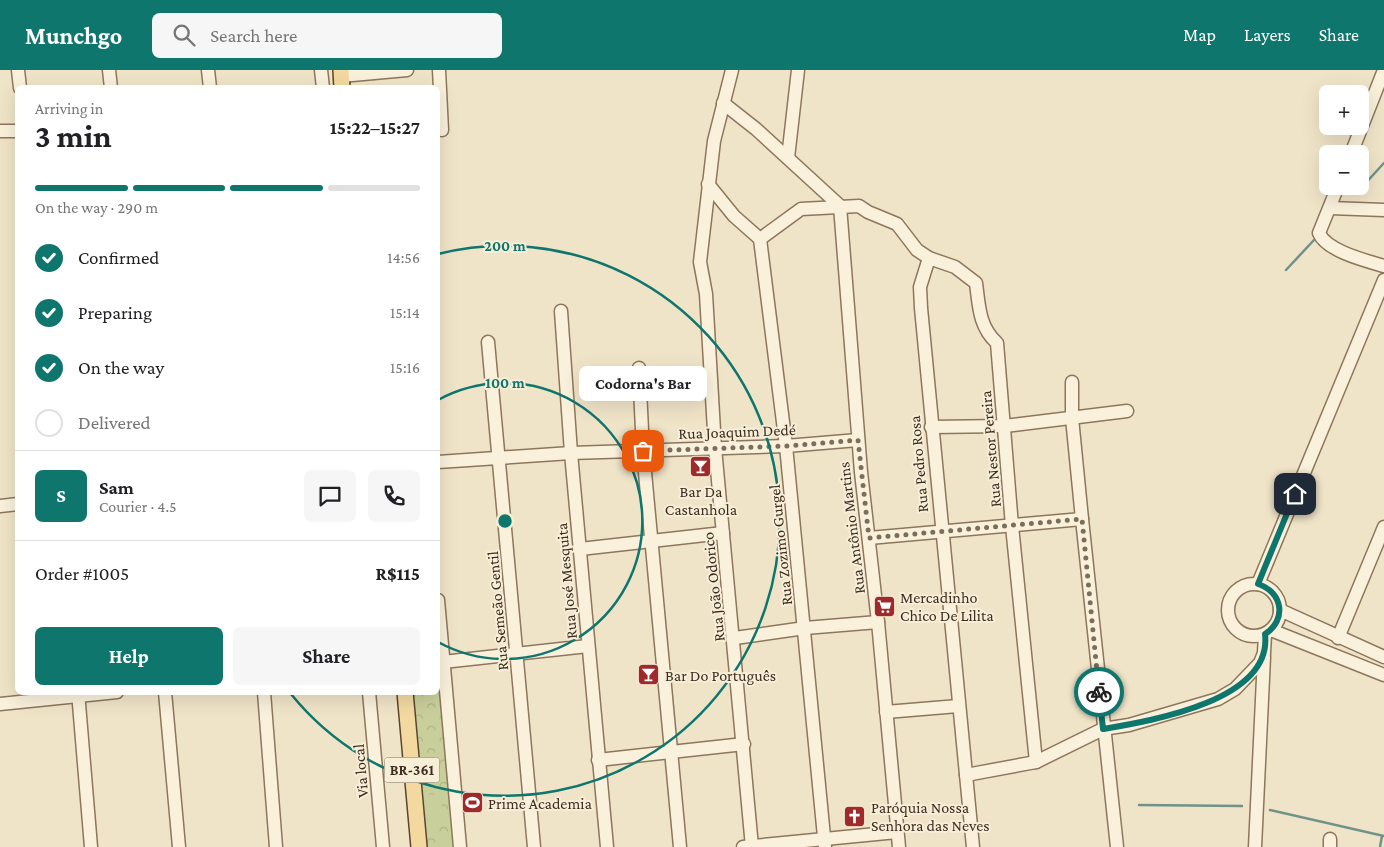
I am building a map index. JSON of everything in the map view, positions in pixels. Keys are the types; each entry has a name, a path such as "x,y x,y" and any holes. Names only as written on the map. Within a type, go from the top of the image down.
{"main road":[{"name":"BR-361","path":"405,695 419,847"}],"street":[{"path":"18,70 20,85"},
{"path":"109,70 110,85"},
{"path":"208,70 210,85"},
{"path":"321,70 323,85"},
{"path":"341,78 407,70"},
{"path":"439,70 440,85"},
{"name":"Rua João Odorico","path":"732,70 723,103 708,184 700,262 706,294 715,448 744,744 749,847"},
{"path":"788,158 798,70"},
{"path":"1355,145 1384,70"},
{"path":"440,90 442,130"},
{"path":"723,103 756,128 840,206"},
{"path":"0,131 15,131"},
{"path":"708,184 734,216 760,239 800,209 859,206 868,212 897,224 917,250 930,258"},
{"path":"1335,195 1319,234 1329,246 1384,266"},
{"name":"Rua Antônio Martins","path":"840,206 858,440 878,622 899,847"},
{"path":"1330,208 1384,210"},
{"name":"Rua Zozimo Gurgel","path":"760,239 786,446 825,843"},
{"name":"Rua Nestor Pereira","path":"930,258 955,267 976,283 984,326 988,334 998,342 1012,526 1036,762"},
{"name":"Rua Pedro Rosa","path":"930,258 920,292 931,427 973,847"},
{"path":"1258,584 1384,280"},
{"name":"Rua José Mesquita","path":"561,311 570,453 607,847"},
{"name":"Rua Semeão Gentil","path":"488,342 534,847"},
{"path":"639,368 643,451 680,847"},
{"path":"1072,382 1072,418 1103,729 1117,847"},
{"path":"931,427 1005,426 1127,411"},
{"name":"Rua Joaquim Dedé","path":"440,462 570,453 786,446 858,440"},
{"path":"0,506 15,504"},
{"path":"869,538 1082,519"},
{"path":"1338,638 1384,527"},
{"path":"580,549 724,533"},
{"path":"1255,847 1264,653 1268,632 1279,618 1280,610 1279,603 1272,590 1258,584 1250,584 1237,590 1229,602 1229,617 1232,624 1243,634 1258,636 1268,632 1384,675"},
{"path":"1280,610 1338,638 1384,657"},
{"path":"734,638 805,628 878,622"},
{"path":"440,625 460,847"},
{"path":"443,662 588,646"},
{"path":"966,776 1036,762 1103,729 1129,724 1218,699 1250,676 1264,653"},
{"path":"0,704 71,695"},
{"path":"79,695 91,847"},
{"path":"165,695 179,847"},
{"path":"264,695 276,847"},
{"name":"Via local","path":"369,695 383,847"},
{"path":"886,712 958,706"},
{"path":"598,760 744,744"},
{"path":"749,847 825,843 897,832"}],"green space":[{"path":"411,695 440,695 453,847 425,847"},
{"path":"441,794 443,824 428,825 425,795"}],"waterway":[{"path":"1369,179 1384,163"},
{"path":"1286,270 1314,240"},
{"path":"1139,805 1242,806"},
{"path":"1270,810 1384,836"},
{"path":"1380,847 1382,836"}],"way so far":[{"path":"643,451 826,444 858,440 860,472 869,538 1082,519 1099,692"}],"place":[{"name":"Codorna's Bar","path":"643,451"},
{"name":"Bar Da Castanhola","path":"701,467"},
{"name":"Mercadinho Chico De Lilita","path":"884,606"},
{"name":"Bar Do Português","path":"649,675"},
{"name":"Prime Academia","path":"472,803"},
{"name":"Paróquia Nossa Senhora das Neves","path":"855,816"}],"route":[{"path":"1099,692 1103,729 1129,724 1218,699 1235,689 1250,676 1260,663 1266,643 1265,634 1276,624 1280,610 1279,603 1272,590 1258,584 1295,494"}]}
